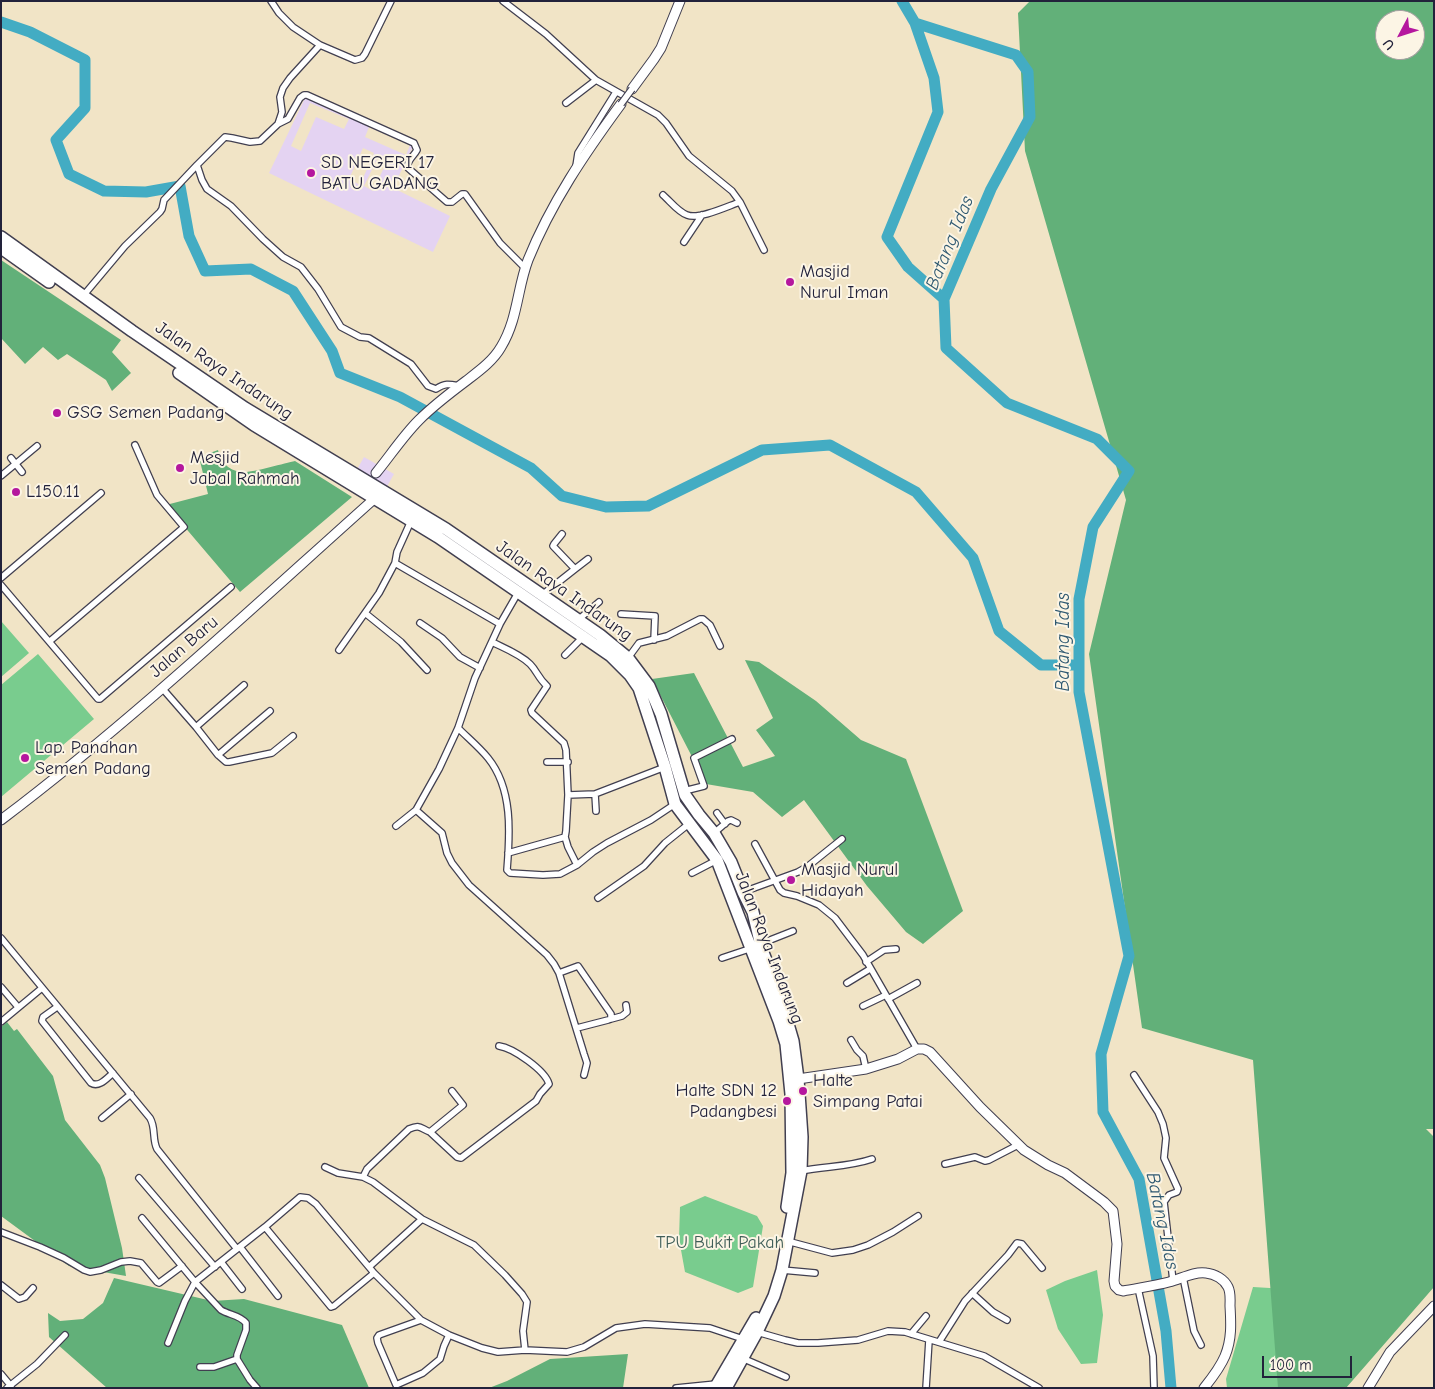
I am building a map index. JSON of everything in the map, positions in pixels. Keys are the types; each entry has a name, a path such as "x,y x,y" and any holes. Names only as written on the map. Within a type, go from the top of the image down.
{"highway":[{"name":"Jalan Raya Indarung","path":"1,238 244,408 369,490 411,521 521,588 542,595 600,635 628,658 649,686 658,707 685,795 714,833 731,862 753,912 756,946 786,1044 801,1171 782,1270 774,1296 742,1358 719,1386"},
{"name":"Jalan Raya Indarung","path":"1,248 247,421 369,490 446,529 583,637 610,656 630,675 639,688 675,804 717,860 756,946 788,1024 793,1041 798,1079 797,1137 791,1182 775,1268 765,1300 719,1386"}],"street":[{"path":"271,1 279,13 293,27 320,45 355,60 362,58 368,50 391,1"},
{"path":"503,1 552,39 596,80 658,115 666,123 689,156 727,186 740,202 764,250"},
{"path":"369,490 376,473 419,420 494,358 505,341 515,314 525,268 554,204 576,168 654,59 680,1"},
{"path":"278,124 282,112 280,98 283,88 320,45"},
{"path":"566,103 596,80"},
{"path":"576,168 578,153 616,92"},
{"path":"83,296 125,246 160,212 168,196 225,137 250,142 256,142 264,138 278,124 288,119 300,98 305,95 414,143 418,150 409,162 408,168 447,202 452,202 462,194 465,194 500,243 525,268"},
{"path":"197,165 207,189 231,206 283,257 301,267 318,289 341,327 360,337 369,338 412,364 428,386 436,389 448,383 457,388"},
{"path":"663,195 683,213 693,217 740,202"},
{"path":"684,242 702,215"},
{"path":"50,641 184,527 157,495 135,445"},
{"path":"1,476 37,446"},
{"path":"11,458 22,472"},
{"name":"Jalan Baru","path":"1,820 74,764 248,613 369,490"},
{"path":"1,578 101,493"},
{"path":"338,650 379,592 395,563 397,552 411,521"},
{"path":"562,534 554,546 575,569"},
{"path":"542,595 588,559"},
{"path":"395,563 500,624"},
{"path":"1,585 96,698 100,699 231,587"},
{"path":"396,826 416,810 439,768 458,728 480,668 500,624 521,588"},
{"path":"578,620 599,602"},
{"path":"365,612 400,642 427,670"},
{"path":"620,614 655,616 654,640"},
{"path":"628,658 639,643 668,636 691,623 703,619 710,625 720,646"},
{"path":"420,623 442,638 460,657 480,668"},
{"path":"565,655 583,637"},
{"path":"492,642 524,659 547,686 531,710 564,743 568,762 565,837 577,865"},
{"path":"196,727 244,685"},
{"path":"162,688 226,762 272,753 293,736"},
{"path":"218,755 270,711"},
{"path":"458,728 489,759 498,773 502,784 508,810 508,870 510,873 560,874 577,865 607,843 651,820 675,804"},
{"path":"684,791 702,787 704,784 696,768 694,758 732,739"},
{"path":"547,762 568,762"},
{"path":"568,794 595,794 665,767"},
{"path":"595,794 596,811"},
{"path":"416,810 442,833 447,853 469,885 547,955 554,964 559,973 587,1063 584,1075"},
{"path":"717,813 725,824"},
{"path":"714,833 731,820 737,823"},
{"path":"598,898 644,866 666,843 690,823"},
{"path":"508,853 565,837"},
{"path":"743,892 798,872 842,839"},
{"path":"755,844 780,890 819,905 835,918 866,962 917,1049"},
{"path":"692,873 717,860"},
{"path":"722,958 793,931"},
{"path":"1,938 131,1094 153,1123 155,1142 158,1149 278,1296"},
{"path":"1,952 8,946"},
{"path":"866,962 884,950 896,949"},
{"path":"559,973 578,966 611,1014 610,1019"},
{"path":"847,983 870,969"},
{"path":"863,1006 917,983"},
{"path":"1,987 18,1007"},
{"path":"1,1022 42,988"},
{"path":"577,1028 624,1015 627,1012 626,1005"},
{"path":"57,1007 43,1017 42,1022 91,1083 94,1085 99,1084 113,1073"},
{"path":"851,1040 863,1056 866,1069"},
{"path":"362,1177 367,1169 409,1129 416,1126 422,1127 457,1157 461,1158 536,1101 549,1084 548,1080 534,1066 506,1047 499,1046"},
{"path":"798,1079 880,1066 917,1049 924,1049 930,1052 980,1107 1018,1144 1037,1159 1065,1173 1113,1211 1118,1244 1115,1286 1119,1290 1140,1288 1204,1272 1213,1274 1226,1284 1230,1292 1232,1322 1228,1349 1216,1373 1204,1388"},
{"path":"1134,1075 1155,1106 1163,1124 1166,1138 1164,1158 1178,1189 1177,1192 1170,1195 1164,1202 1171,1281"},
{"path":"430,1132 464,1105 452,1091"},
{"path":"102,1118 131,1094"},
{"path":"945,1164 975,1157 985,1161 1018,1144"},
{"path":"801,1171 826,1166 844,1166 872,1160"},
{"path":"325,1167 338,1173 362,1177 373,1182 422,1220 474,1245 505,1274 527,1302 523,1331 525,1350"},
{"path":"139,1178 214,1267"},
{"path":"168,1343 195,1282 300,1197 308,1198 316,1204 374,1273 421,1320 449,1335 482,1348 498,1352 525,1350 567,1352 584,1347 616,1328 645,1324 710,1328 743,1339"},
{"path":"787,1241 832,1253 853,1250 868,1245 893,1232 918,1216"},
{"path":"142,1218 221,1310 241,1318 246,1323 246,1330 237,1359 257,1388"},
{"path":"369,1267 422,1220"},
{"path":"265,1227 331,1307 374,1273"},
{"path":"1,1232 40,1247 90,1272 130,1261 143,1264 159,1283 182,1266"},
{"path":"939,1342 965,1301 1018,1243 1022,1244 1042,1268"},
{"path":"221,1262 242,1289"},
{"path":"782,1270 815,1273"},
{"path":"1183,1277 1194,1331 1201,1345"},
{"path":"1,1284 19,1299 25,1297 33,1288"},
{"path":"1140,1288 1153,1356 1154,1388"},
{"path":"972,1293 998,1316 1007,1320"},
{"path":"1368,1388 1390,1352 1434,1306"},
{"path":"911,1334 926,1316"},
{"path":"421,1320 379,1335 377,1338 396,1386 423,1373 440,1359 449,1335"},
{"path":"757,1332 798,1343 858,1340 888,1331 905,1332 984,1356 1039,1388"},
{"path":"1,1374 10,1387 55,1347 65,1335"},
{"path":"926,1388 929,1340"},
{"path":"742,1358 786,1377"},
{"path":"200,1367 214,1367 237,1359"},
{"path":"676,1388 719,1386"}],"shaded area":[{"name":"SD NEGERI 17 BATU GADANG","path":"307,94 413,146 393,188 450,216 433,252 269,173","holes":["310,103 349,119 344,129 316,117 301,151 291,146","369,127 410,145 406,155 365,137","363,148 374,153 360,185 349,179","379,155 388,159 373,191 364,186"]},
{"path":"364,457 394,474 385,490 355,473"}],"green space":[{"path":"1030,1 1434,1 1434,1129 1426,1129 1434,1137 1434,1287 1346,1388 1278,1388 1253,1060 1142,1028 1089,654 1126,500 1025,151 1018,13"},
{"path":"1,260 121,340 112,352 131,373 112,391 106,380 67,354 58,360 43,347 25,364 1,338"},
{"path":"218,450 225,465 241,472 259,470 295,461 352,497 240,592 166,505 208,494 199,457"},
{"path":"1,621 29,653 1,677"},
{"name":"Lap. Panahan Semen Padang","path":"38,654 94,719 1,797 1,685"},
{"path":"745,660 759,662 816,701 861,740 906,759 963,911 923,944 906,932 867,886 804,800 782,817 753,792 706,784 652,679 694,673 743,767 775,756 756,730 773,718"},
{"path":"7,1022 14,1031 17,1029 53,1076 65,1120 100,1165 105,1178 122,1248 126,1276 69,1266 1,1216 1,1027"},
{"name":"TPU Bukit Pakah","path":"705,1196 757,1216 763,1226 753,1287 738,1293 685,1272 679,1239 680,1207"},
{"path":"1097,1270 1103,1315 1097,1363 1081,1364 1058,1329 1046,1290"},
{"path":"114,1278 212,1301 244,1299 342,1325 369,1388 107,1388 49,1337 48,1313 60,1321 83,1319 103,1303"},
{"path":"1253,1287 1303,1290 1307,1388 1227,1388 1226,1379"},
{"path":"628,1354 623,1388 489,1388 550,1359"}],"waterway":[{"name":"Batang Idas","path":"902,1 915,23 1016,55 1028,72 1030,117 991,189 944,299 946,348 1007,403 1097,439 1129,471 1093,527 1079,599 1079,692 1129,956 1101,1054 1103,1112 1139,1179 1166,1331 1171,1388"},
{"path":"1,22 30,32 85,60 85,108 56,140 69,174 104,191 146,192 180,186 189,236 205,271 251,269 293,291 332,351 340,373 400,397 531,468 562,496 606,507 648,506 762,450 830,445 916,492 973,558 999,631 1041,665 1079,665"},
{"path":"915,23 934,78 938,112 887,237 908,267 944,299"}],"place":[{"name":"SD NEGERI 17 BATU GADANG","path":"311,173"},
{"name":"Masjid Nurul Iman","path":"790,282"},
{"name":"GSG Semen Padang","path":"57,413"},
{"name":"Mesjid Jabal Rahmah","path":"180,468"},
{"name":"L150.11","path":"16,492"},
{"name":"Lap. Panahan Semen Padang","path":"25,758"},
{"name":"Masjid Nurul Hidayah","path":"791,880"},
{"name":"Halte Simpang Patai","path":"803,1091"},
{"name":"Halte SDN 12 Padangbesi","path":"787,1101"}]}
